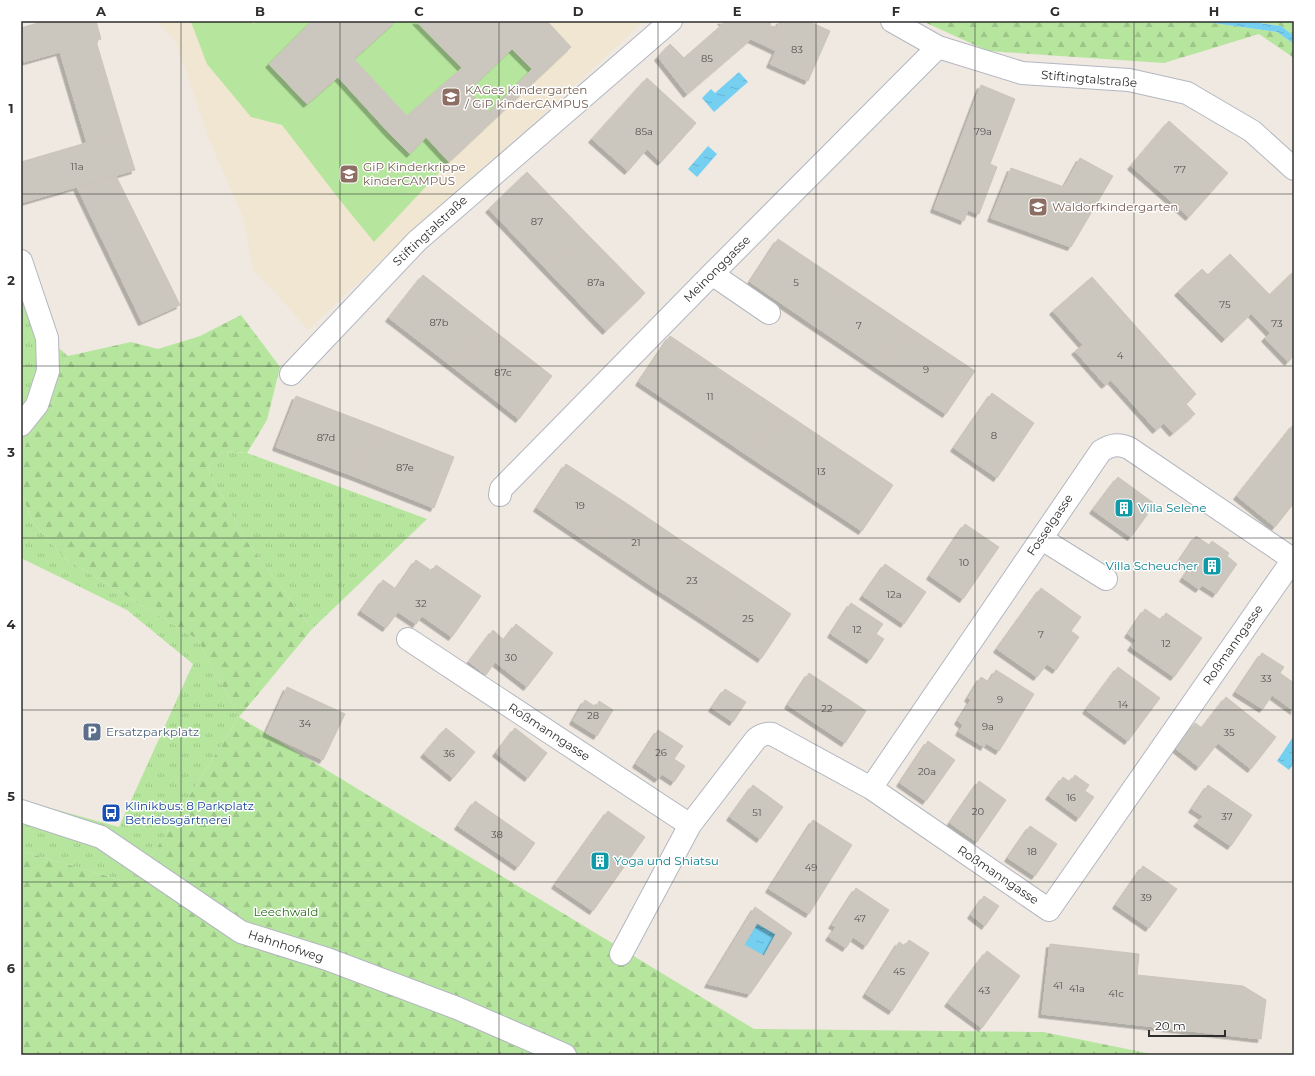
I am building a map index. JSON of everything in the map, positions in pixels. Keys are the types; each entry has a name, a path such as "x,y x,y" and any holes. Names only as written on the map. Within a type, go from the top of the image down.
{"street":[{"name":"Stiftingtalstraße","path":"291,374 416,241 671,21"},
{"name":"Stiftingtalstraße","path":"892,21 938,47 1022,73 1129,80 1187,94 1252,131 1294,169"},
{"name":"Meinonggasse","path":"500,495 501,489 938,47"},
{"path":"21,261 47,338 48,371 37,405 21,425"},
{"path":"712,274 769,313"},
{"name":"Fosselgasse","path":"871,788 1102,450 1108,446 1121,445 1129,448 1294,559"},
{"path":"1042,539 1106,579"},
{"name":"Roßmanngasse","path":"621,954 690,825 756,739 763,734 772,734 871,788 1049,910 1294,559"},
{"name":"Roßmanngasse","path":"408,639 690,825"},
{"name":"Hahnhofweg","path":"21,811 101,836 240,932 327,959 457,1008 565,1055"}],"shaded area":[{"name":"GiP Kinderkrippe kinderCAMPUS","path":"156,21 644,21 551,108 433,211 308,330 273,290 253,270 244,220 208,137 176,42"}],"green space":[{"path":"173,21 251,21 254,24 257,21 312,21 269,64 307,104 338,77 409,153 426,137 449,162 374,242 282,125 251,117 207,64 191,22"},
{"path":"396,21 416,21 462,68 407,116 354,59"},
{"path":"922,21 1199,21 1277,32 1294,44 1294,58 1259,34 1164,63 988,51"},
{"path":"1245,21 1294,21 1294,36 1281,26"},
{"path":"512,49 532,69 489,112 468,91"},
{"path":"21,261 47,338 68,356 21,455"},
{"path":"241,315 280,367 267,420 247,453 223,451 207,468 245,539 312,629 239,717 197,639 66,559 33,523 21,491 21,455 68,356 131,342 158,349 200,336"},
{"path":"223,451 247,453 427,519 312,629 245,539 207,468"},
{"path":"21,491 33,523 66,559 197,639 239,717 134,884 21,851 21,800 119,827 193,664 127,610 21,558"},
{"name":"Leechwald","path":"239,717 754,1029 1043,1032 1157,1055 21,1055 21,851 134,884"}],"water":[{"path":"1199,21 1245,21 1281,26 1294,36 1294,44 1277,32"},
{"path":"739,72 748,82 714,112 702,98 711,89 715,93"},
{"path":"708,146 717,154 697,177 688,169"},
{"path":"1293,737 1294,763 1289,770 1277,761"},
{"path":"757,923 776,934 764,956 744,945"}],"building":[{"path":"44,21 96,21 101,39 96,41 123,132 87,143 60,52 24,62 21,51 21,28"},
{"name":"KAGes Kindergarten / GiP kinderCAMPUS","path":"312,21 396,21 354,59 407,116 462,68 416,21 547,21 571,47 449,162 426,137 410,154 338,77 307,104 269,64","holes":["512,49 532,69 489,112 468,91"]},
{"path":"721,21 771,21 770,26 777,27 768,47 751,39 687,94 658,57 670,44 684,58 724,23"},
{"path":"780,21 808,21 830,31 808,81 770,64 776,51 768,47"},
{"path":"647,78 696,123 661,162 647,149 628,171 592,139"},
{"path":"981,85 1015,99 990,164 997,167 979,214 968,210 964,221 934,209"},
{"path":"1169,121 1228,173 1189,217 1131,166"},
{"path":"123,132 135,170 21,203 21,162"},
{"path":"1080,158 1113,176 1071,247 991,218 1011,168 1064,187"},
{"path":"527,172 586,233 547,270 489,209"},
{"path":"116,176 180,305 142,322 77,187"},
{"path":"586,233 645,293 606,331 547,270"},
{"path":"778,239 842,282 813,325 750,282"},
{"path":"1230,254 1270,295 1225,339 1178,292 1202,269 1208,275"},
{"path":"1294,271 1294,355 1288,362 1265,338 1270,333 1251,313"},
{"path":"423,275 488,326 454,368 389,318"},
{"path":"1092,277 1196,394 1186,404 1195,414 1173,433 1164,423 1156,430 1111,380 1105,385 1075,351 1083,345 1053,311"},
{"path":"842,282 906,325 877,368 813,325"},
{"path":"906,325 975,371 946,414 877,368"},
{"path":"488,326 552,376 519,419 454,368"},
{"path":"670,336 781,410 750,457 639,382"},
{"path":"992,393 1034,423 997,478 954,448"},
{"path":"296,396 375,426 356,477 276,447"},
{"path":"781,410 893,485 862,531 750,457"},
{"path":"1294,424 1294,503 1275,527 1237,496"},
{"path":"375,426 454,457 434,508 356,477"},
{"path":"566,464 623,501 593,546 537,508"},
{"name":"Villa Selene","path":"1118,477 1155,504 1131,537 1093,510"},
{"path":"623,501 679,539 649,584 593,546"},
{"path":"965,524 999,547 963,599 930,576"},
{"name":"Villa Scheucher","path":"1196,536 1209,545 1212,541 1229,553 1227,556 1237,564 1216,594 1202,585 1199,589 1183,578 1190,568 1180,560"},
{"path":"679,539 735,576 705,621 649,584"},
{"path":"416,560 432,571 436,565 481,596 452,637 422,616 416,624 398,612 386,628 361,611 383,580 396,589"},
{"path":"885,564 926,592 904,624 863,596"},
{"path":"735,576 791,614 761,659 705,621"},
{"path":"1041,588 1081,617 1071,631 1079,637 1056,670 1047,664 1037,677 997,649"},
{"path":"851,603 883,624 876,634 884,639 870,660 831,634"},
{"path":"1145,609 1161,620 1166,613 1202,638 1174,677 1131,647 1136,640 1128,634"},
{"path":"516,624 553,653 527,687 495,662 486,675 469,662 493,630 504,640"},
{"path":"1262,653 1284,667 1280,673 1294,683 1294,711 1272,695 1263,709 1236,692"},
{"path":"1118,667 1160,698 1128,741 1086,710"},
{"path":"996,670 1034,694 1014,727 968,698 981,677 989,682"},
{"path":"809,673 866,711 845,743 788,705"},
{"path":"287,687 345,714 323,760 266,733"},
{"path":"725,689 746,702 733,722 712,708"},
{"path":"1226,697 1276,737 1251,769 1218,743 1199,767 1175,748 1195,723 1202,728"},
{"path":"585,700 596,707 599,701 613,710 597,736 573,721"},
{"path":"971,700 1014,727 999,751 986,743 984,747 959,732 963,725 958,721"},
{"path":"446,728 475,752 453,778 424,754"},
{"path":"515,728 547,753 528,778 496,753"},
{"path":"658,730 683,746 674,759 685,766 674,782 662,774 658,779 636,764"},
{"path":"928,741 955,760 926,801 900,783"},
{"path":"1075,775 1089,785 1085,791 1094,797 1079,818 1049,796 1063,777 1070,782"},
{"path":"979,781 1006,800 977,842 950,823"},
{"path":"753,785 783,807 760,839 730,817"},
{"path":"1208,785 1252,815 1231,846 1197,823 1203,816 1192,809"},
{"path":"475,801 535,843 518,867 458,826"},
{"name":"Yoga und Shiatsu","path":"608,811 645,837 593,911 555,885"},
{"path":"813,820 852,845 809,914 769,889"},
{"path":"1030,826 1057,844 1035,876 1008,858"},
{"path":"1143,866 1177,889 1149,928 1116,905"},
{"path":"856,888 889,910 866,946 853,937 846,948 829,937 836,927 832,925"},
{"path":"984,896 999,906 985,926 971,915"},
{"path":"755,907 792,933 750,994 708,984","holes":["757,923 776,934 764,956 744,945"]},
{"path":"909,940 929,953 892,1011 866,994 899,942 905,946"},
{"path":"1050,944 1139,954 1137,975 1243,986 1266,1000 1261,1039 1042,1014"},
{"path":"987,951 1020,976 982,1028 948,1003"}],"place":[{"name":"KAGes Kindergarten / GiP kinderCAMPUS","path":"451,97"},
{"name":"GiP Kinderkrippe kinderCAMPUS","path":"349,174"},
{"name":"Waldorfkindergarten","path":"1038,207"},
{"name":"Villa Selene","path":"1124,508"},
{"name":"Villa Scheucher","path":"1212,566"},
{"name":"Ersatzparkplatz","path":"92,732"},
{"name":"Klinikbus: 8 Parkplatz Betriebsgärtnerei","path":"111,813"},
{"name":"Yoga und Shiatsu","path":"600,861"}]}
